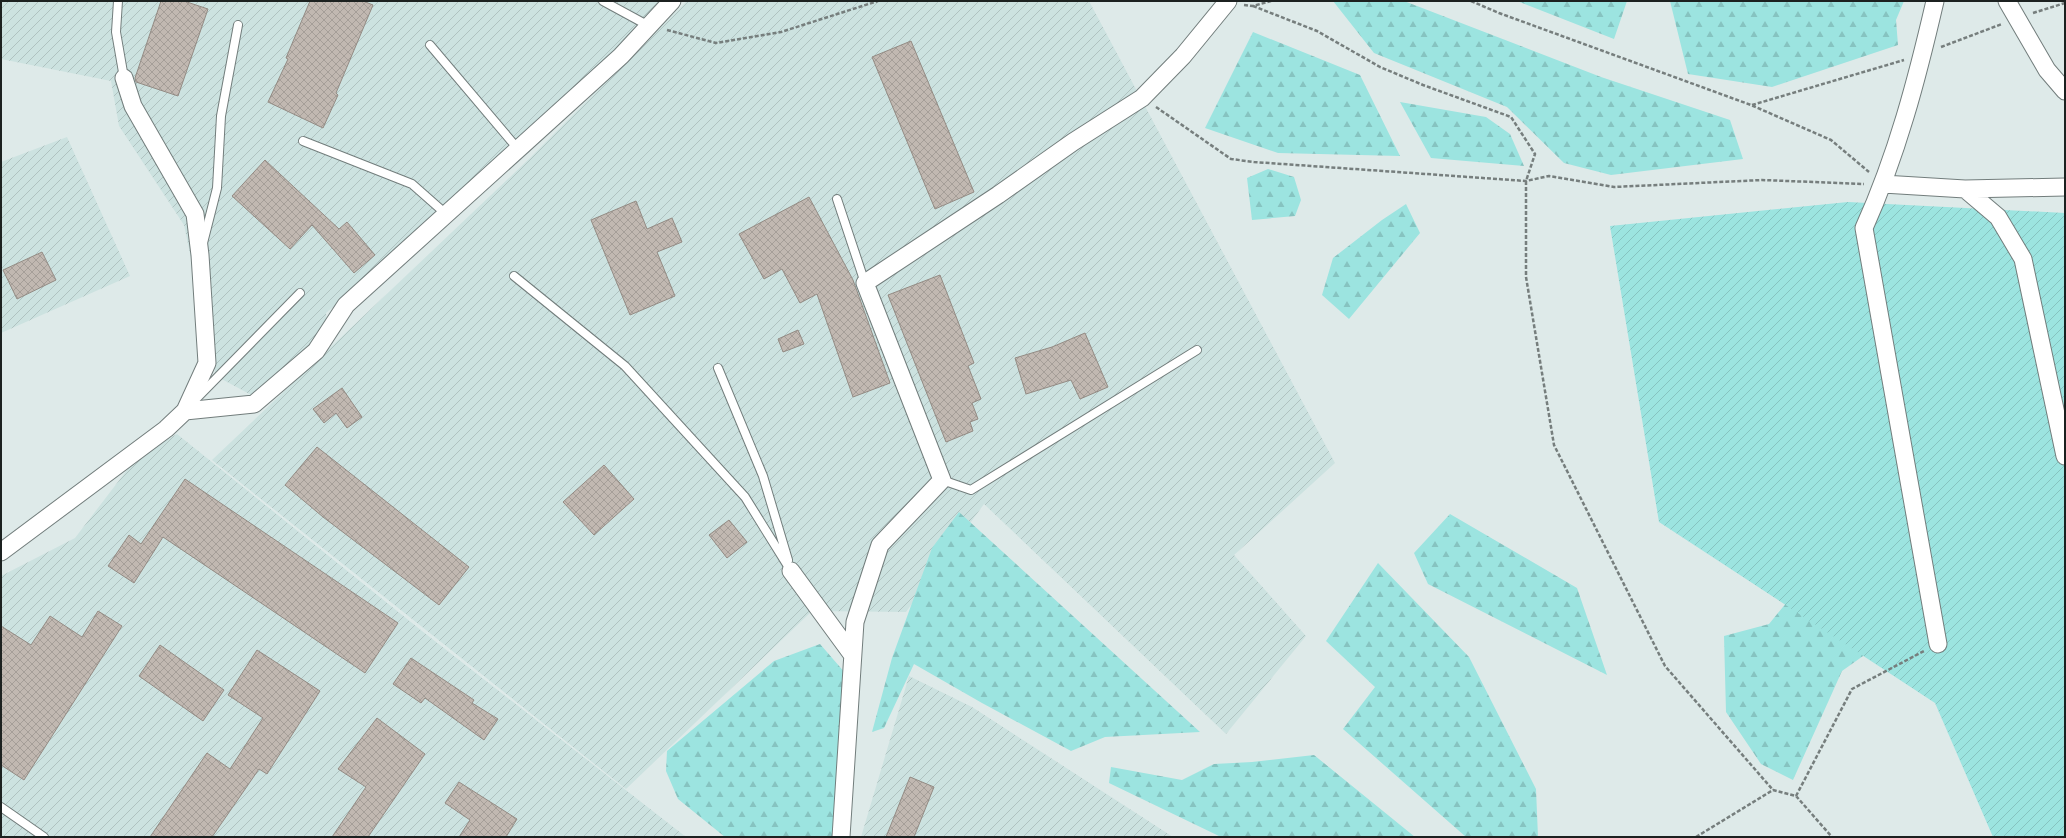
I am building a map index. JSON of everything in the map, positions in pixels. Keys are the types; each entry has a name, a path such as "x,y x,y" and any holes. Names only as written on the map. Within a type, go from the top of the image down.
{"street":[{"path":"185,411 254,404 316,351 346,305 621,56 672,1"},
{"path":"1935,1 1916,81 1884,184 1864,228 1938,644"},
{"path":"2007,1 2047,70 2065,92"},
{"path":"841,837 851,653 855,622 880,545 942,480 865,283 998,195 1073,142 1142,98 1183,56 1227,3"},
{"path":"1,552 166,429 185,411 207,363 200,255 195,214 133,106 124,78"},
{"path":"1884,184 1965,189 2065,187"},
{"path":"1965,189 1998,217 2023,259 2065,456"},
{"path":"791,571 851,653"}],"lane":[{"path":"118,1 116,32 124,78"},
{"path":"604,1 649,26"},
{"path":"200,255 217,188 221,116 238,25"},
{"path":"430,45 518,149"},
{"path":"303,141 412,184 446,214"},
{"path":"837,199 865,283"},
{"path":"514,276 625,366 745,497 791,571"},
{"path":"185,411 300,293"},
{"path":"942,480 971,490 1197,350"},
{"path":"718,368 764,476 791,571"},
{"path":"1,807 44,837"}],"path":[{"path":"649,26 716,43 781,32 878,1"},
{"path":"1253,6 1271,1"},
{"path":"1471,1 1506,16 1751,106 1831,140 1884,184"},
{"path":"1227,3 1253,6 1317,31 1380,67 1408,79 1511,116 1535,154 1526,181 1526,277 1554,445 1665,666 1773,790 1796,796 1832,837"},
{"path":"1142,98 1231,159 1254,162 1526,181 1549,176 1614,187 1762,180 1884,184"},
{"path":"1796,796 1852,689 1938,644"},
{"path":"1696,837 1773,790"}],"shaded area":[{"path":"1,1 662,1 627,40 542,124 326,313 327,325 309,352 255,397 216,376 184,225 119,126 111,81 1,59"},
{"path":"687,1 1089,1 1335,463 1234,555 1306,636 1226,734 984,504 906,612 812,611 626,789 212,460 530,158"},
{"path":"67,137 130,276 1,333 1,162"},
{"path":"177,434 422,631 686,837 1,837 1,576 75,538 137,457"},
{"path":"909,676 972,707 1173,837 861,837"}],"green space":[{"path":"1333,1 1404,1 1601,77 1730,120 1743,159 1611,175 1564,163 1507,107 1374,53"},
{"path":"1517,1 1627,1 1614,39"},
{"path":"1670,1 1904,1 1896,20 1898,45 1772,87 1688,74"},
{"path":"1253,32 1360,75 1400,156 1278,153 1205,128"},
{"path":"1400,102 1486,117 1510,134 1524,166 1431,158"},
{"path":"1268,169 1294,177 1301,200 1295,216 1252,220 1247,178"},
{"path":"1848,202 2065,213 2065,837 1993,837 1935,703 1659,522 1610,226"},
{"path":"1406,204 1420,233 1349,319 1322,295 1333,258 1382,220"},
{"path":"959,512 1200,732 1105,737 1071,751 914,664 884,728 872,732 892,658 932,548"},
{"path":"1450,514 1577,588 1607,675 1428,584 1414,553"},
{"path":"1828,552 1908,624 1842,671 1793,780 1761,764 1726,712 1724,636 1769,624"},
{"path":"1378,563 1469,657 1536,789 1538,837 1466,837 1343,729 1375,687 1326,641"},
{"path":"820,644 846,674 840,824 832,837 725,837 678,799 666,771 667,751 774,661"},
{"path":"1314,755 1415,837 1221,837 1109,783 1111,767 1182,780 1214,764 1252,762"}],"building":[{"path":"161,1 184,1 208,9 178,96 136,82 135,78"},
{"path":"310,1 363,1 373,5 336,93 338,95 323,128 268,102 288,59 286,58"},
{"path":"911,41 974,192 935,209 872,57"},
{"path":"265,160 339,229 347,222 375,255 354,273 312,225 290,249 232,196"},
{"path":"809,197 853,280 890,383 853,397 817,294 800,303 782,269 764,279 739,234"},
{"path":"636,201 647,229 672,218 682,242 657,252 675,296 630,315 591,220"},
{"path":"42,252 56,280 17,299 3,270"},
{"path":"940,275 974,363 968,366 981,399 972,403 978,419 970,422 973,431 946,442 888,295"},
{"path":"798,330 804,344 783,352 778,339"},
{"path":"1085,333 1108,387 1080,399 1071,380 1026,394 1015,358 1052,347"},
{"path":"342,388 362,417 347,428 336,413 324,423 313,409"},
{"path":"317,447 469,567 439,605 323,517 285,485"},
{"path":"604,465 634,499 594,535 563,502"},
{"path":"185,479 398,623 365,673 163,537 134,583 108,566 129,535 141,544"},
{"path":"729,520 747,542 727,558 709,535"},
{"path":"98,611 122,626 24,780 1,765 1,626 31,645 50,616 82,637"},
{"path":"160,645 224,690 203,721 139,676"},
{"path":"257,650 320,691 267,774 259,769 212,837 150,837 207,753 230,769 263,718 228,695"},
{"path":"411,658 474,700 472,703 498,719 484,740 425,698 421,703 393,684"},
{"path":"377,718 425,754 368,837 332,837 366,787 338,769"},
{"path":"910,777 934,787 914,837 886,837"},
{"path":"459,782 517,819 506,837 459,837 470,820 445,803"}]}
